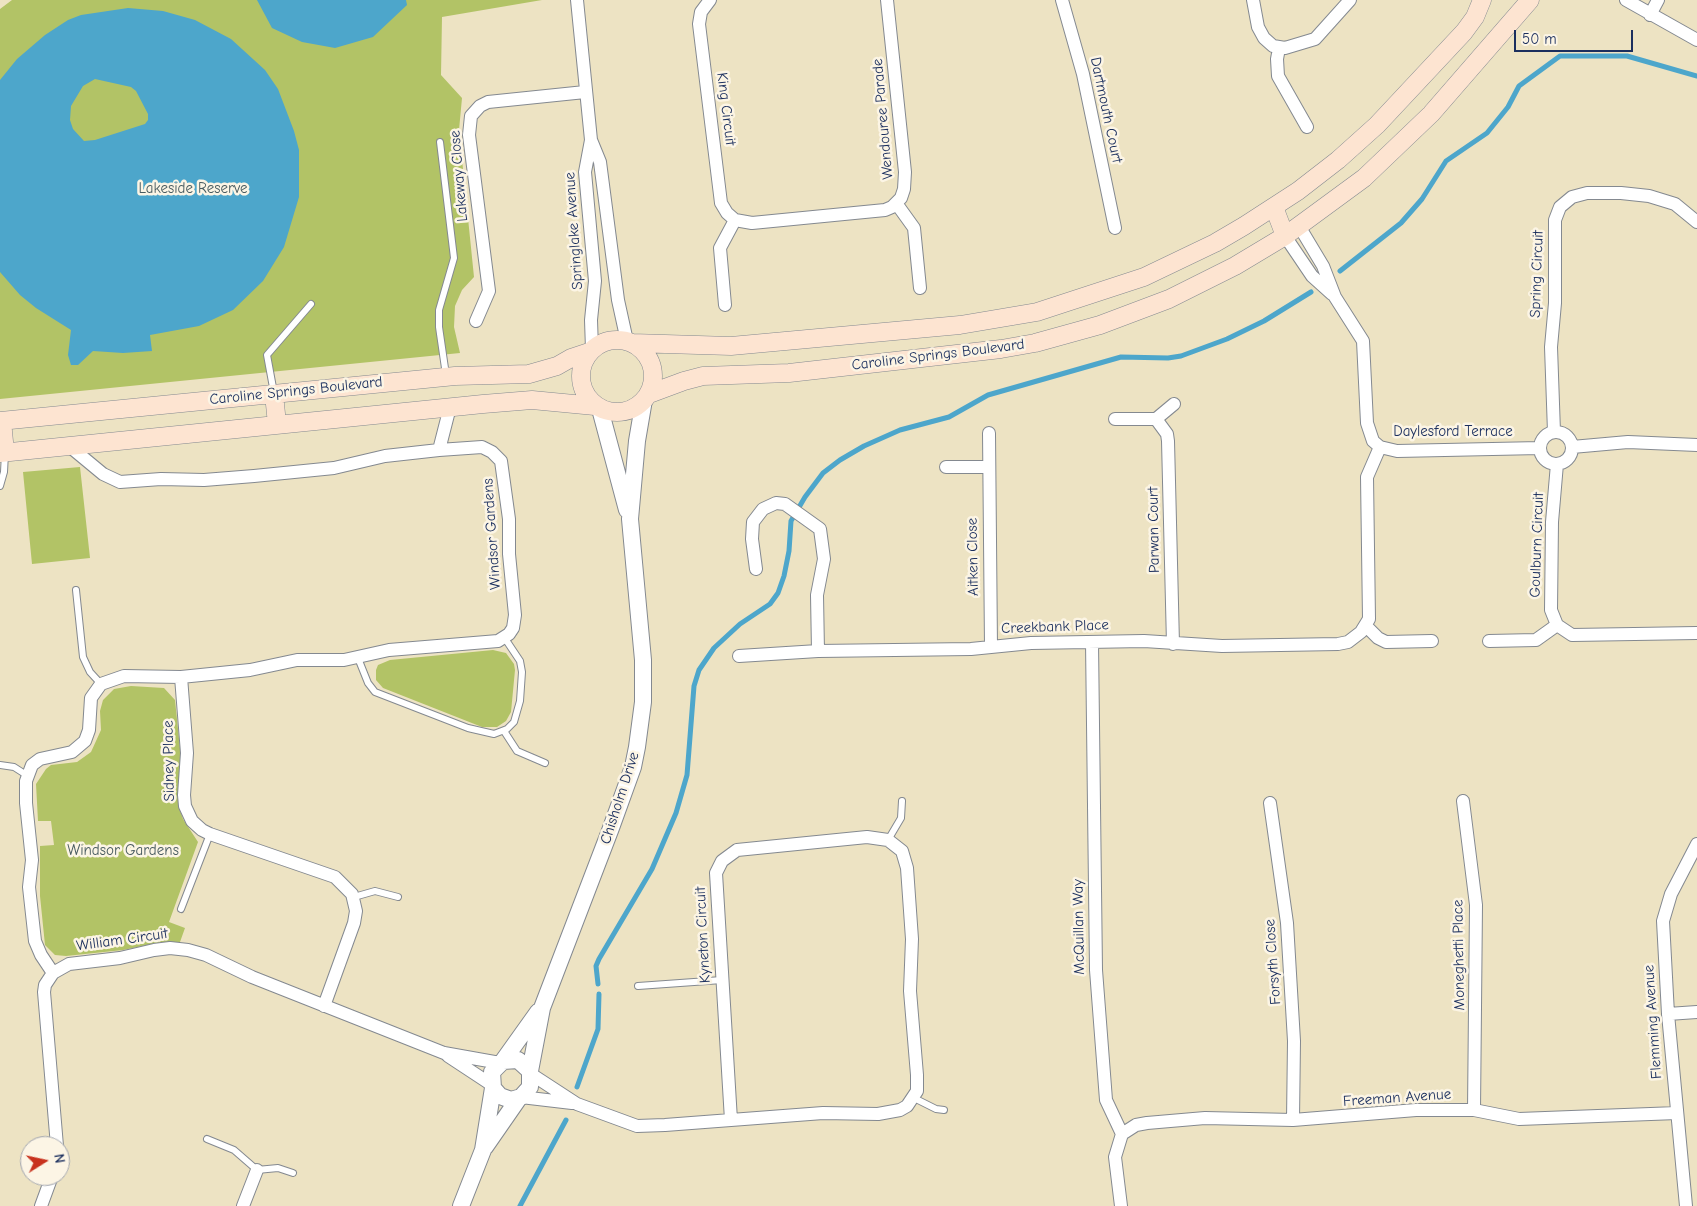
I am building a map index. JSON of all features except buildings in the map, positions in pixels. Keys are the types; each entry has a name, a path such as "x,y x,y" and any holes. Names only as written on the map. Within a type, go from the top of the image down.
{"main road":[{"name":"Caroline Springs Boulevard","path":"630,342 699,346 755,345 960,325 1037,312 1112,288 1173,264 1215,243 1274,208 1338,160 1377,125 1464,32 1475,17 1482,0"},
{"name":"Caroline Springs Boulevard","path":"646,397 684,381 703,376 789,373 967,354 1035,343 1100,325 1169,299 1235,266 1292,231 1364,178 1431,114 1530,0"},
{"path":"1274,208 1292,231"},
{"path":"608,340 630,342 640,348 651,365 653,374 646,397 635,408 624,412 611,413 597,407 582,390 580,370 590,351 608,340"},
{"name":"Caroline Springs Boulevard","path":"1,421 446,376 529,374 554,367 590,351"},
{"path":"274,394 277,424"},
{"name":"Caroline Springs Boulevard","path":"2,452 532,400 597,407"},
{"path":"1,421 2,452"}],"street":[{"name":"Springlake Avenue","path":"577,0 591,140 600,162 618,300 630,342"},
{"name":"King Circuit","path":"710,0 704,6 699,18 701,41 721,203 734,220"},
{"name":"Wendouree Parade","path":"887,0 905,182 902,195 896,203"},
{"name":"Dartmouth Court","path":"1062,0 1083,74 1115,228"},
{"path":"1253,0 1260,32 1269,42 1279,48 1298,45 1315,39 1350,0"},
{"path":"1626,0 1697,40"},
{"path":"1650,15 1658,0"},
{"path":"1279,48 1278,76 1307,127"},
{"name":"Lakeway Close","path":"476,321 488,291 468,135 471,116 480,106 488,102 585,92"},
{"name":"Springlake Avenue","path":"590,351 595,281 584,172 591,140"},
{"name":"Spring Circuit","path":"1554,432 1550,346 1555,303 1554,220 1560,207 1572,196 1587,193 1621,193 1649,196 1675,204 1697,222"},
{"path":"725,305 720,248 734,220 752,224 886,210 896,203 914,228 920,288"},
{"name":"Daylesford Terrace","path":"1292,231 1312,276 1335,297 1363,341 1367,423 1373,441 1380,447 1397,451 1540,448"},
{"name":"Chisholm Drive","path":"530,1072 542,1008 611,828 633,767 637,747 643,702 643,660 630,519 636,451 646,397"},
{"path":"1115,419 1156,419 1174,404"},
{"path":"68,445 103,474 120,482 161,479 219,480 334,468 385,456 440,450 450,407"},
{"name":"Chisholm Drive","path":"597,407 630,519"},
{"name":"Parwan Court","path":"1156,419 1167,434 1168,441 1172,644"},
{"path":"1554,432 1568,437 1572,447 1572,452 1566,461 1556,464 1547,461 1540,448 1542,439 1554,432"},
{"name":"Aitken Close","path":"989,433 991,647"},
{"path":"1572,447 1628,442 1697,445"},
{"name":"Windsor Gardens","path":"440,450 482,447 492,452 501,461 508,510 509,554 515,615 513,628 504,637"},
{"path":"1380,447 1367,477 1369,609 1366,626 1378,638 1394,644 1432,641"},
{"name":"Goulburn Circuit","path":"1556,464 1552,522 1551,610 1557,625"},
{"path":"946,467 989,467"},
{"path":"756,569 752,539 753,522 763,509 776,503 785,504 820,529 824,544 824,559 817,595 818,651"},
{"path":"1489,641 1536,640 1557,625 1572,635 1697,633"},
{"name":"Creekbank Place","path":"739,656 818,651 971,649 1017,643 1144,640 1172,644 1222,646 1338,644 1355,638 1366,626"},
{"path":"56,1136 44,992 45,985 53,972 41,955 35,941 29,887 32,864 25,795 32,765 40,759 68,754 82,745 89,730 91,698 101,684 124,676 181,677 250,670 297,660 331,661 358,658 389,650 486,642 504,637"},
{"name":"McQuillan Way","path":"1092,642 1096,970 1106,1100 1122,1134"},
{"name":"Sidney Place","path":"181,677 188,753 185,806 196,826 210,834 335,877 348,888 354,897"},
{"name":"Moneghetti Place","path":"1463,801 1476,905 1474,1110"},
{"name":"Forsyth Close","path":"1270,803 1287,923 1294,1041 1293,1120"},
{"name":"Kyneton Circuit","path":"731,1120 716,873 722,861 737,850 867,836 888,840"},
{"path":"492,1086 504,1098 520,1097 577,1104 637,1126 822,1113 887,1114 907,1106 917,1091 910,991 912,939 908,868 902,851 888,840"},
{"name":"Flemming Avenue","path":"1686,1206 1668,1014 1662,921 1671,894 1697,844"},
{"path":"324,1006 354,923 354,897"},
{"name":"William Circuit","path":"53,972 69,964 170,948 206,955 252,977 444,1053 502,1062"},
{"name":"Chisholm Drive","path":"502,1062 542,1008"},
{"path":"1668,1014 1697,1012"},
{"name":"William Circuit","path":"444,1053 492,1086"},
{"path":"461,1206 482,1150 492,1086 492,1072 502,1062 518,1060 530,1072 577,1104"},
{"path":"482,1150 520,1097 530,1087 530,1072"},
{"name":"Freeman Avenue","path":"1122,1134 1136,1125 1196,1119 1293,1120 1416,1110 1474,1110 1519,1119 1677,1114"},
{"path":"1121,1206 1115,1157 1117,1145 1122,1134"},
{"path":"243,1206 257,1170"},
{"path":"41,1206 48,1186"}],"lane":[{"path":"440,142 454,258 439,310 446,376"},
{"path":"274,394 267,355 311,304"},
{"path":"0,486 4,472 2,452"},
{"path":"76,590 83,657 90,672 101,684"},
{"path":"358,658 368,683 375,692 486,734 504,731 511,726 517,716 522,672 518,657 504,637"},
{"path":"504,731 518,751 544,762"},
{"path":"0,765 14,767 28,776"},
{"path":"888,840 901,818 902,801"},
{"path":"181,909 210,834"},
{"path":"354,897 375,891 398,898"},
{"path":"638,986 722,980"},
{"path":"914,1098 936,1109 944,1110"},
{"path":"207,1140 234,1150 257,1170 278,1168 293,1173"}],"green space":[{"name":"Lakeside Reserve","path":"12,0 542,0 442,17 441,75 462,98 459,130 474,277 462,290 455,306 454,327 460,353 0,399 0,9"},
{"path":"80,467 90,558 32,564 23,472"},
{"path":"493,650 506,653 514,664 515,670 511,712 506,721 497,727 482,727 383,688 376,680 378,665 390,660"},
{"name":"Windsor Gardens","path":"131,686 164,688 175,700 181,758 179,807 183,819 198,842 169,922 185,928 180,942 162,942 123,950 66,956 55,955 45,945 40,896 40,846 54,845 51,821 38,821 36,784 51,765 77,762 91,752 101,730 100,711 103,700 114,689"}],"water":[{"path":"257,0 406,0 407,5 373,37 335,48 302,42 272,28"},
{"path":"128,8 163,11 195,20 231,39 265,70 278,89 299,150 299,197 284,247 263,281 233,310 199,326 150,335 152,351 123,353 93,351 78,365 71,365 68,355 71,330 36,308 20,295 0,272 0,80 17,59 45,35 68,20 81,15","holes":["95,79 131,87 136,91 148,114 148,120 145,124 95,140 84,141 73,129 70,120 71,106 83,86"]}],"waterway":[{"path":"1340,271 1401,223 1422,199 1446,161 1487,133 1508,107 1519,86 1560,56 1627,56 1697,76"},
{"path":"598,984 596,966 599,959 652,869 676,813 687,775 694,686 699,670 714,648 740,624 770,604 778,593 789,551 791,521 805,497 823,473 840,460 864,446 900,430 949,417 988,395 1121,357 1168,358 1181,356 1227,339 1264,321 1311,292"},
{"path":"577,1087 598,1029 599,994"},
{"path":"520,1206 566,1120"}]}
